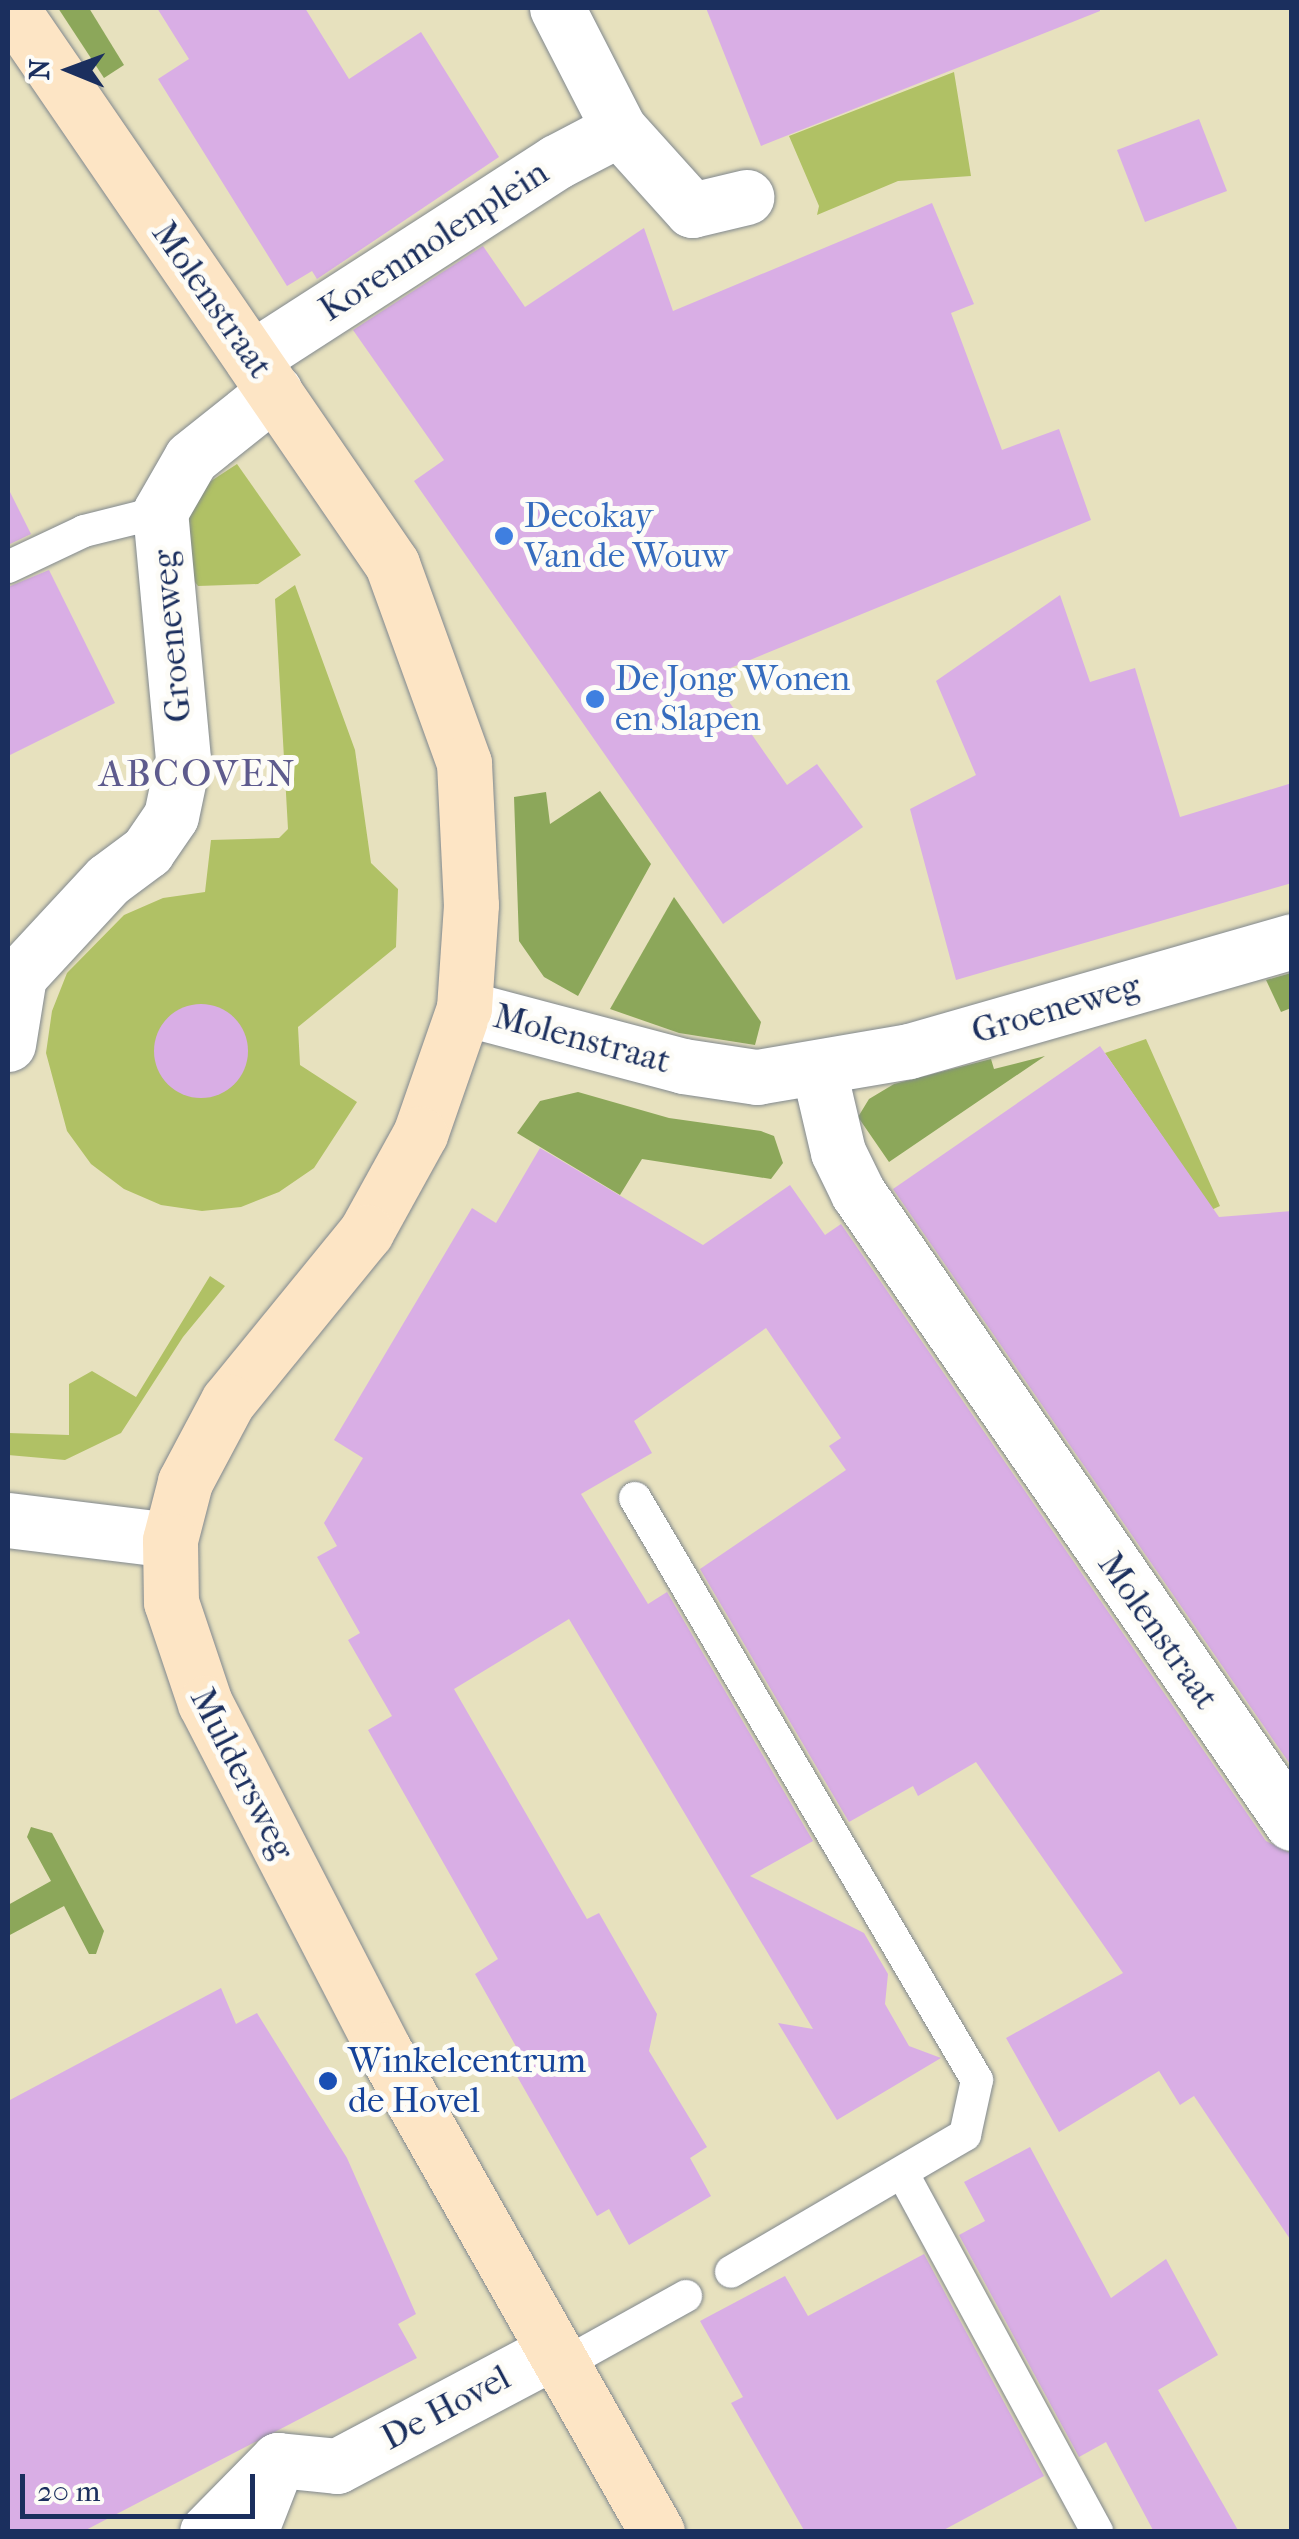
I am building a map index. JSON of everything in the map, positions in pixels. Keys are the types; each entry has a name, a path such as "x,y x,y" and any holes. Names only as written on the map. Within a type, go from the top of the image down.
{"street":[{"name":"Molenstraat","path":"11,8 392,564 450,712 470,816 464,1008 683,1066 757,1076 818,1071 838,1152 858,1193 1292,1823"},
{"path":"556,8 619,129 692,210 746,197"},
{"name":"Korenmolenplein","path":"263,375 556,162 619,129"},
{"name":"Groeneweg","path":"8,1044 19,976 108,880 146,852 171,816 184,759 160,512 191,458 263,375"},
{"name":"Groeneweg","path":"818,1071 1292,941"},
{"name":"Muldersweg","path":"464,1008 420,1134 375,1216 228,1401 185,1482 170,1540 171,1602 205,1703 384,2050 657,2532"},
{"path":"8,1520 170,1540"},
{"name":"De Hovel","path":"278,2460 337,2466 558,2358"},
{"path":"207,2532 278,2460"},
{"path":"250,2532 278,2460"}],"lane":[{"path":"8,567 84,532 160,512"},
{"path":"635,1498 978,2080 965,2135 731,2272"},
{"path":"902,2174 1097,2532"},
{"path":"558,2358 686,2296"}],"green space":[{"path":"58,8 89,8 124,65 104,78"},
{"path":"954,72 971,176 898,181 817,215 819,206 789,136"},
{"path":"237,464 301,555 258,584 198,586 191,577 189,510 208,483"},
{"path":"295,585 355,750 371,863 398,889 396,947 298,1027 300,1065 357,1102 314,1168 279,1192 241,1207 202,1211 161,1205 124,1189 91,1164 67,1131 46,1053 52,1011 67,973 124,915 163,898 205,892 211,840 279,838 288,829 275,599"},
{"path":"600,791 651,864 578,996 544,977 519,941 514,797 546,792 550,824"},
{"path":"674,897 761,1022 755,1045 679,1033 610,1009"},
{"path":"1291,973 1291,1008 1281,1012 1266,980"},
{"path":"1146,1039 1220,1206 1200,1215 1171,1149 1105,1053"},
{"path":"1045,1056 889,1162 858,1117 869,1099 894,1084 991,1059 994,1069"},
{"path":"578,1092 669,1118 761,1131 774,1136 783,1163 771,1179 642,1159 620,1195 517,1133 540,1101"},
{"path":"210,1276 225,1286 183,1337 121,1433 65,1460 8,1455 8,1433 69,1435 69,1384 92,1371 136,1397"},
{"path":"31,1827 52,1833 104,1931 96,1954 89,1954 64,1906 8,1936 8,1905 51,1881 27,1837"}],"building":[{"path":"157,8 305,8 349,79 421,32 499,157 317,279 312,271 287,286 158,79 189,59"},
{"path":"706,8 1100,8 1100,11 761,146"},
{"path":"1199,119 1227,191 1145,222 1117,150"},
{"path":"932,203 974,304 951,313 1002,450 1059,429 1091,520 711,676 787,785 817,764 863,827 723,924 414,481 444,460 353,330 483,246 525,307 644,228 673,311"},
{"path":"8,488 31,534 8,545"},
{"path":"49,570 115,703 8,756 8,587"},
{"path":"1060,595 1090,682 1135,668 1180,817 1292,783 1292,883 956,980 910,809 976,775 936,681"},
{"path":"201,1004 219,1008 234,1018 244,1033 248,1051 244,1069 234,1084 219,1094 201,1098 183,1094 168,1084 158,1069 154,1051 158,1033 168,1018 183,1008"},
{"path":"1100,1046 1219,1217 1292,1211 1292,1767 893,1189"},
{"path":"540,1148 703,1245 790,1185 825,1235 841,1224 1266,1841 1292,1854 1292,2242 1194,2096 1180,2105 1159,2071 1059,2132 1006,2038 1123,1973 976,1762 918,1796 913,1786 849,1822 700,1569 846,1470 829,1446 841,1438 766,1328 634,1421 652,1453 581,1494 648,1604 667,1592 813,1841 750,1876 864,1933 888,1974 885,2004 909,2046 941,2058 837,2120 778,2023 813,2029 569,1619 454,1689 587,1919 599,1913 657,2014 649,2051 707,2147 690,2158 711,2196 629,2245 609,2209 597,2216 506,2057 518,2050 475,1974 498,1959 368,1730 392,1716 348,1640 360,1633 317,1557 337,1546 324,1523 363,1458 334,1440 472,1208 496,1223"},
{"path":"221,1988 236,2024 257,2013 347,2158 416,2314 398,2324 417,2358 82,2532 8,2532 8,2101"},
{"path":"1030,2147 1111,2298 1166,2259 1218,2355 1158,2390 1239,2532 1154,2532 1106,2442 1079,2457 959,2235 985,2221 964,2182"},
{"path":"924,2254 1044,2476 940,2532 805,2532 731,2403 743,2397 700,2321 785,2276 808,2316"}],"place":[{"name":"Decokay Van de Wouw","path":"504,536"},
{"name":"De Jong Wonen en Slapen","path":"595,699"},
{"name":"Winkelcentrum de Hovel","path":"328,2081"}],"district":[{"name":"ABCOVEN","path":"198,774"}]}
